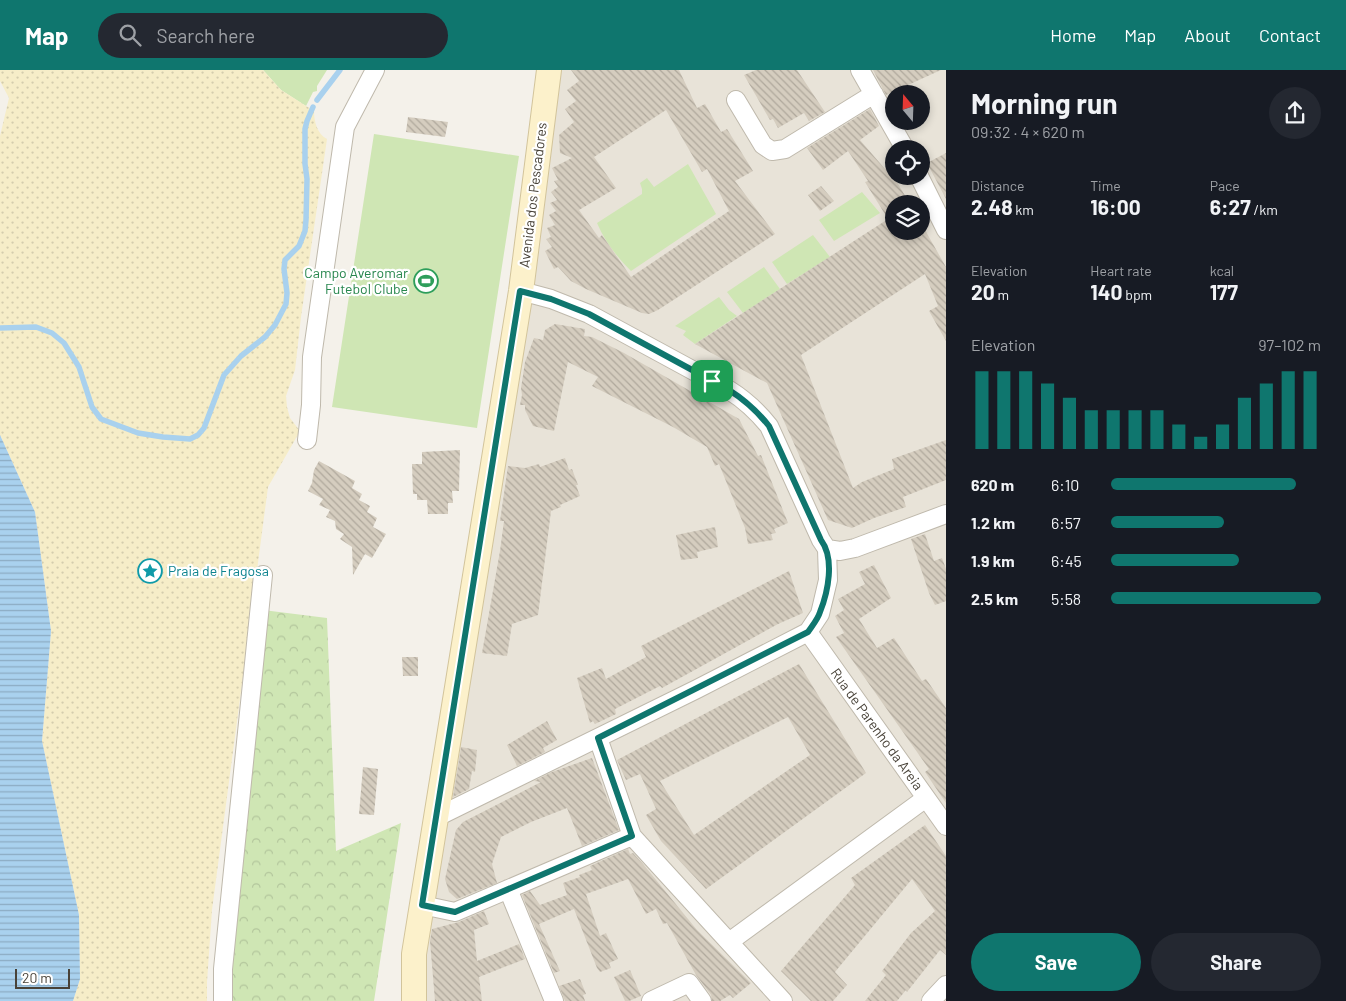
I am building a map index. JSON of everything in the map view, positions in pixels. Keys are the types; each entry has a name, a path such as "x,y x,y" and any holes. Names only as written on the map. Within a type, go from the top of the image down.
{"street":[{"path":"307,440 311,404 312,357 345,127 375,70"},
{"name":"Avenida dos Pescadores","path":"414,1001 414,954 520,291 548,70"},
{"path":"860,70 900,140"},
{"path":"736,100 763,145 772,151 785,148 874,94"},
{"path":"924,185 946,230"},
{"path":"435,818 808,632 820,614 828,580 827,549 821,540 769,426 758,412 745,400 729,390 589,314 551,299 520,291"},
{"path":"827,549 840,551 855,548 946,514"},
{"path":"223,1001 223,969 263,575"},
{"name":"Rua de Parenho da Areia","path":"808,632 946,826"},
{"path":"598,738 632,836 783,1001"},
{"path":"729,942 926,798"},
{"path":"422,905 455,912 632,836"},
{"path":"508,889 554,1001"},
{"path":"651,1001 689,983 702,1001"},
{"path":"931,1001 946,985"}],"shaded area":[{"path":"555,70 946,70 946,1001 424,1001 421,949"}],"green space":[{"path":"263,70 327,70 317,86 317,91 313,92 306,106 281,90"},
{"name":"Campo Averomar Futebol Clube","path":"374,134 519,156 477,428 332,407"},
{"path":"688,164 716,214 631,271 612,249 597,223 642,194 640,183 647,178 654,187"},
{"path":"862,192 880,213 834,241 819,220"},
{"path":"813,235 830,257 787,284 772,262"},
{"path":"764,267 780,289 743,313 727,292"},
{"path":"719,297 729,310 737,316 695,344 683,335 686,331 675,326"},
{"path":"263,610 327,618 336,851 401,823 374,1001 229,1001 229,967"}],"sand":[{"path":"0,70 263,70 281,90 314,111 317,127 327,139 295,370 286,396 290,418 300,431 268,487 212,910 207,1001 73,1001 80,979 79,915 42,741 51,631 35,512 0,435 0,136 9,98 0,81"}],"water":[{"path":"0,435 35,512 51,631 42,741 79,915 80,979 73,1001 0,1001"}],"building":[{"path":"571,70 679,70 697,108 705,104 721,132 727,129 753,171 735,181 775,234 649,314 642,313 586,289 571,281 558,267 554,269 545,251 552,247 546,239 551,237 547,228 555,225 549,215 556,211 550,203 557,200 551,192 558,187 554,181 558,180 552,168 572,158 560,153 559,135 574,122 565,109 576,101 567,90 579,81","holes":["666,110 702,172 707,169 729,211 631,277 602,235 599,238 579,210 616,188 594,157"]},
{"path":"756,70 797,70 825,112 809,121 804,113 778,128 773,119 770,120 744,75"},
{"path":"873,70 941,70 908,85 885,85 885,93"},
{"path":"870,109 879,126 860,140 885,169 885,185 899,185 905,195 885,195 885,214 865,182 868,181 848,151 823,170 807,148"},
{"path":"408,117 448,122 445,137 406,132"},
{"path":"946,153 946,199 930,169 930,161"},
{"path":"821,186 834,201 820,211 808,195"},
{"path":"885,221 885,240 930,239 946,267 946,341 929,311 938,306 925,274 801,355 853,488 862,482 894,469 892,459 946,440 946,480 903,497 906,507 852,528 828,520 767,383 695,344"},
{"path":"555,324 585,329 584,336 592,337 624,353 739,419 758,456 761,455 788,523 774,529 776,533 771,534 773,540 748,544 745,528 719,464 715,466 707,447 673,427 592,386 598,377 568,362 554,431 533,426 525,410 525,405 520,405 525,362 534,338 543,340 545,330"},
{"path":"460,450 459,491 452,491 453,503 448,503 448,514 428,514 427,500 417,500 417,494 413,494 412,464 422,464 422,452"},
{"path":"565,458 569,470 572,469 580,496 551,511 538,615 512,624 507,656 482,653 500,551 504,521 500,521 508,466 525,468 539,464 540,467"},
{"path":"319,461 355,481 352,488 362,494 359,500 370,506 367,512 377,518 373,527 386,534 372,558 365,554 353,575 352,547 340,539 344,534 336,529 335,521 326,517 330,510 319,505 323,499 308,491 312,483 314,470"},
{"path":"715,527 718,547 697,552 698,558 681,560 676,535"},
{"path":"925,534 934,561 942,558 946,569 946,601 935,605 929,593 911,539"},
{"path":"874,565 891,598 859,619 877,648 894,638 922,681 926,679 946,708 946,803 925,772 929,769 836,637 844,633 835,616 844,610 838,599 865,584 859,572"},
{"path":"789,571 803,613 778,624 662,688 660,686 615,709 616,714 595,724 593,721 590,723 577,678 602,668 606,679 646,657 641,646"},
{"path":"402,657 418,657 418,676 403,676"},
{"path":"799,664 866,773 706,889 661,841 646,815 656,809 640,774 626,780 617,760","holes":["788,717 810,755 694,835 660,781"]},
{"path":"547,721 557,740 543,748 545,752 517,766 507,745"},
{"path":"461,747 477,750 475,772 472,771 469,789 453,797"},
{"path":"592,758 619,830 582,846 567,808 531,822 501,837 492,864 497,883 457,899 449,892 445,879 456,830 463,822 541,782 534,781 552,772"},
{"path":"363,767 378,769 374,815 359,814"},
{"path":"925,825 946,856 946,955 940,950 907,992 906,990 897,1001 865,1001 886,975 882,971 911,933 935,911 912,879 835,972 847,985 833,1001 811,1001 781,971 855,885 851,878"},
{"path":"628,849 630,854 633,853 643,864 697,930 751,983 733,998 730,995 720,1001 712,1001 711,995 696,975 667,923 663,924 656,909 646,914 628,879 586,894 600,936 606,933 618,959 609,963 611,968 600,972 597,968 574,909 539,924 560,971 554,973 522,895 530,891 540,905 567,895 563,883 580,877 579,875 592,870 590,866"},
{"path":"484,911 489,924 474,930 477,961 519,944 525,959 479,977 482,1001 435,1001 430,941 432,929 459,922"},
{"path":"630,970 641,996 625,1001 614,977"},
{"path":"580,979 586,994 583,995 585,1001 565,1001 559,986"}],"waterway":[{"path":"317,100 340,70"},
{"path":"0,328 36,327 52,333 64,343 79,367 92,407 101,419 138,433 190,439 198,435 204,428 224,375 241,356 265,337 275,325 286,304 285,260 299,246 305,231 307,179 305,129 313,107"}],"place":[{"name":"Campo Averomar Futebol Clube","path":"426,281"},
{"name":"Praia de Fragosa","path":"150,571"}],"route":[{"path":"520,291 551,299 589,314 712,381 745,400 769,426 821,540 827,549 828,580 820,614 808,632 598,738 632,836 455,912 422,905 520,291"}]}
